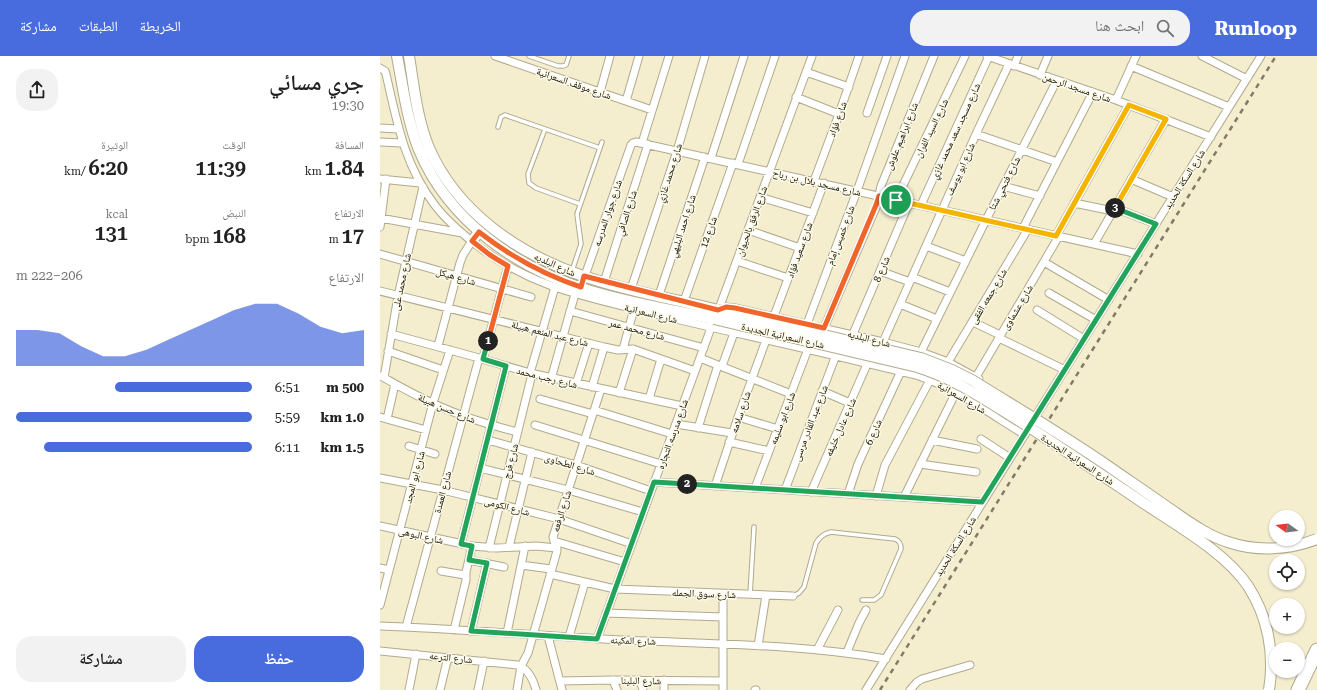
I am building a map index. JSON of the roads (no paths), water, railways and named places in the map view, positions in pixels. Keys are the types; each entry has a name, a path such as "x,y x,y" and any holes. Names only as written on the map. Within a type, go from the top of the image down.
{"highway":[{"path":"1298,690 1317,650"}],"street":[{"name":"شارع البلديه","path":"397,56 411,126 419,150 428,169 446,198 464,218 493,243 524,262 578,291 608,295 714,319 730,307 853,334 921,352 948,362 1037,414"},
{"name":"شارع البلديه","path":"409,56 422,129 437,164 454,190 470,209 499,233 532,254 584,276 631,289 684,301 714,319"},
{"name":"شارع موقف السعرانية","path":"495,56 652,110"},
{"path":"600,92 610,56"},
{"path":"626,101 639,56"},
{"name":"شارع الصافي","path":"604,282 642,143 669,56"},
{"name":"شارع محمد غازي","path":"631,289 677,151 705,56"},
{"name":"شارع احمد البليهي","path":"659,295 744,56"},
{"name":"شارع 12","path":"684,301 775,56"},
{"name":"شارع الرفق بالحيوان","path":"714,319 812,56"},
{"name":"شارع فؤاد","path":"814,181 859,56"},
{"path":"867,113 887,56"},
{"name":"شارع خميس إمام","path":"807,324 857,191 905,56"},
{"name":"شارع ابراهيم علوش","path":"824,328 876,205 881,186 934,56"},
{"name":"شارع السيد الفران","path":"896,200 965,56"},
{"name":"شارع مسجد الرحمن","path":"988,56 1116,100 1211,137"},
{"name":"شارع مسجد سعد محمد غازي","path":"921,205 988,56"},
{"name":"شارع ابو يوسف","path":"883,342 976,134 1018,56"},
{"path":"1040,74 1048,56"},
{"path":"1116,100 1136,56"},
{"path":"1202,56 1247,79"},
{"name":"شارع السكة الحديد","path":"866,690 1261,56"},
{"path":"1131,66 1229,107"},
{"name":"شارع السعرانية","path":"380,68 385,71 386,74 402,143 421,185 434,204 462,233 490,255 508,266 531,278 555,287 578,291 634,309 714,319 734,333 868,362 930,380 956,392 1025,434"},
{"path":"806,72 849,87"},
{"name":"شارع فتحي شتا","path":"921,352 1057,80"},
{"name":"شارع جمعه الفقى","path":"948,362 1025,229 1040,196 1093,92"},
{"path":"796,97 839,114"},
{"name":"شارع عشماوى","path":"976,377 1044,262 1074,203 1129,105"},
{"path":"1094,244 1166,119"},
{"path":"380,128 398,129"},
{"path":"976,134 1057,162"},
{"path":"380,142 402,143"},
{"name":"شارع جوار المدرسه","path":"551,379 570,311 584,276 630,145 633,143 642,143"},
{"name":"شارع مسجد بلال بن رباح","path":"642,143 1138,254"},
{"path":"380,227 383,179 421,185"},
{"path":"1131,180 1173,197"},
{"name":"شارع سعيد فؤاد","path":"774,316 824,183"},
{"name":"شارع محمد على","path":"382,377 421,185"},
{"path":"1003,186 1040,196"},
{"path":"760,197 813,213"},
{"name":"شارع 8","path":"853,334 909,203"},
{"path":"1074,203 1114,210 1156,224"},
{"path":"380,218 462,233"},
{"path":"748,230 800,248"},
{"path":"438,346 463,255 479,232"},
{"path":"926,246 966,260"},
{"name":"شارع هيكل","path":"380,254 531,297"},
{"path":"736,261 788,278"},
{"path":"1044,262 1109,300"},
{"name":"شارع العمدة","path":"406,627 462,416 493,320 508,266"},
{"path":"880,271 911,279 950,292"},
{"name":"شارع فرج","path":"489,548 531,374 555,287"},
{"name":"شارع عبد المنعم هبيلة","path":"380,291 618,350 633,349 695,371"},
{"path":"1048,293 1096,320"},
{"path":"900,304 937,319"},
{"path":"623,349 634,309"},
{"path":"1037,310 1084,340"},
{"name":"شارع محمد عمر","path":"570,311 704,348"},
{"name":"شارع مدرسه التجاره","path":"597,639 714,319"},
{"name":"شارع السعرانية الجديدة","path":"714,319 921,358 952,370 972,380 1087,452 1198,528 1228,542 1254,548 1276,548 1292,546 1317,539"},
{"name":"شارع السعرانية الجديدة","path":"714,319 917,367 939,375 970,390 1081,460 1214,551 1238,573 1256,600 1267,630 1272,663 1269,690"},
{"path":"972,322 1065,370"},
{"path":"698,428 720,365 734,333"},
{"name":"شارع رجب محمد","path":"391,334 551,379 682,406"},
{"name":"شارع سلامه","path":"715,486 732,433 766,340"},
{"path":"576,384 588,343"},
{"path":"592,387 604,346"},
{"path":"619,393 633,349"},
{"name":"شارع ابو سليمه","path":"755,488 808,349"},
{"name":"شارع ابو المجد","path":"380,603 433,403 450,350"},
{"path":"388,351 443,370"},
{"name":"شارع عبد القادر مرسى","path":"785,490 836,355"},
{"path":"700,358 791,394"},
{"path":"648,399 661,359"},
{"name":"شارع عادل خليفه","path":"811,492 868,362"},
{"path":"461,544 506,366"},
{"name":"شارع 6","path":"848,494 858,464 901,371"},
{"name":"شارع حسن هبيلة","path":"382,377 462,416 517,432"},
{"path":"876,496 885,465 930,380"},
{"path":"395,384 382,418 426,430"},
{"name":"شارع الرفعه","path":"517,690 522,666 528,653 551,571 555,545 553,536 601,389"},
{"path":"822,391 850,403"},
{"path":"904,497 956,392"},
{"path":"540,400 593,412 672,434"},
{"path":"738,417 778,429"},
{"path":"676,424 732,433"},
{"path":"535,425 661,464"},
{"path":"981,439 1010,458"},
{"name":"شارع الطحاوى","path":"488,440 576,465 651,491"},
{"path":"932,440 977,449"},
{"path":"729,442 769,451"},
{"path":"409,446 435,454"},
{"path":"509,547 532,452"},
{"path":"920,464 976,472"},
{"path":"480,468 568,490 643,512"},
{"name":"شارع الكومى","path":"380,478 443,490 499,503 559,519 632,544"},
{"path":"654,482 982,502"},
{"name":"شارع البوهى","path":"380,526 461,544 489,548 555,545 625,562"},
{"path":"454,630 466,580 465,575 472,546"},
{"path":"507,633 525,546"},
{"path":"469,560 504,567"},
{"path":"471,631 487,563"},
{"name":"شارع سوق الجمله","path":"521,565 551,571 585,582 615,589 793,596"},
{"path":"380,568 389,570"},
{"path":"441,571 465,575"},
{"path":"569,637 585,582"},
{"path":"723,594 723,690"},
{"path":"758,646 766,595"},
{"path":"817,650 838,610"},
{"path":"847,652 858,623 866,610"},
{"path":"606,613 723,617"},
{"name":"شارع المكينه","path":"380,626 597,639 758,646 847,652 886,659"},
{"path":"548,636 562,690"},
{"name":"شارع الترعه","path":"380,650 522,666"},
{"path":"409,690 416,654"},
{"path":"440,690 448,657"},
{"path":"478,690 484,661"},
{"path":"910,690 922,679 970,665"},
{"path":"522,666 529,674 536,690"},
{"path":"613,680 617,690"},
{"path":"640,680 643,690"},
{"path":"664,680 664,690"},
{"name":"شارع البلينا","path":"560,681 664,680 723,682"}],"lane":[{"path":"529,56 560,67 566,65 569,56"},
{"path":"498,127 501,117 505,115 600,148"},
{"path":"545,128 528,174 529,183 536,188 580,204"},
{"path":"572,272 581,244 577,217 580,204 602,142"},
{"path":"750,595 754,527"},
{"path":"793,596 799,593 804,587 816,543 824,534 830,532 895,539 899,541 901,549 882,595 874,600 862,600"}],"railway":[{"path":"880,690 1276,56"}]}
